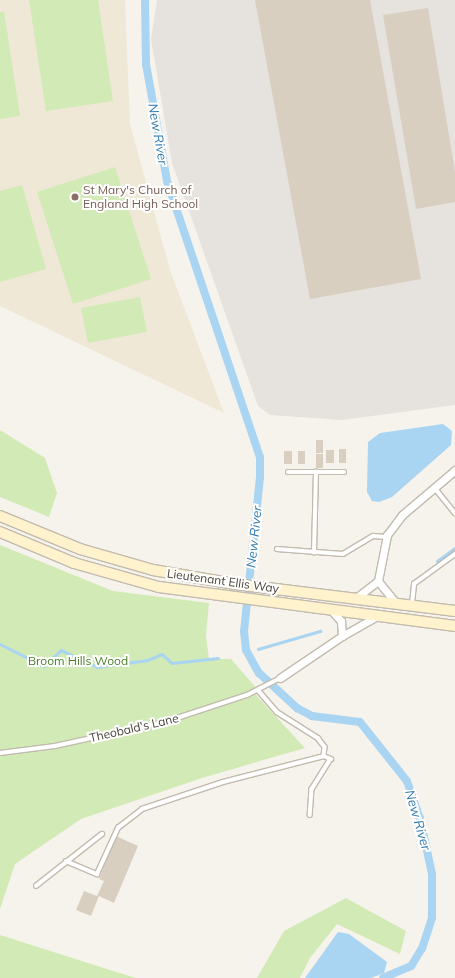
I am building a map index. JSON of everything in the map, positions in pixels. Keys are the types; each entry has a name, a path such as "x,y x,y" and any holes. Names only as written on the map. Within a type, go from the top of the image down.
{"main road":[{"name":"Lieutenant Ellis Way","path":"0,516 114,560 235,584 455,611"},
{"name":"Lieutenant Ellis Way","path":"0,532 46,552 115,576 159,587 233,598 378,615 455,626"}],"street":[{"path":"356,598 378,581 387,537 402,515 455,470"},
{"path":"378,581 396,603"},
{"path":"331,610 341,621 342,636"},
{"path":"277,680 342,636 378,615"}],"lane":[{"path":"288,472 344,472"},
{"path":"314,553 316,472"},
{"path":"435,488 455,513"},
{"path":"277,550 344,554 373,536 387,537"},
{"path":"412,605 414,584 455,554"},
{"name":"Theobald's Lane","path":"0,753 55,746 165,722 265,688 277,680"},
{"path":"258,690 277,712 318,738 325,747 324,756"},
{"path":"66,861 97,874 118,828 142,809 223,782 324,756 331,759 312,789 310,815"},
{"path":"36,886 102,834"}],"shaded area":[{"name":"St Mary's Church of England High School","path":"0,0 125,0 130,124 170,270 224,413 0,306"},
{"path":"157,0 455,0 455,405 342,420 270,415 258,406 172,163 151,39"}],"green space":[{"path":"29,0 98,0 113,101 46,111"},
{"path":"4,11 20,116 0,119 0,12"},
{"path":"115,167 151,279 73,304 37,192"},
{"path":"22,185 46,269 0,282 0,191"},
{"path":"140,297 147,332 88,343 81,308"},
{"path":"0,430 45,458 57,493 49,517 0,497"},
{"name":"Broom Hills Wood","path":"0,545 113,591 209,603 206,636 209,659 231,659 258,690 255,694 305,748 202,778 81,819 15,864 0,909"},
{"path":"346,898 406,931 400,954 337,924 310,958 300,978 257,978 284,931"},
{"path":"0,935 110,970 136,978 0,978"}],"water":[{"path":"443,424 452,431 451,445 392,497 379,502 372,501 367,492 368,442 380,433"},
{"path":"338,932 349,934 387,962 384,973 371,978 305,978"}],"building":[{"path":"255,0 370,0 421,279 310,299"},
{"path":"428,8 455,172 455,202 416,209 383,15"},
{"path":"316,440 323,440 323,453 316,453"},
{"path":"339,449 346,449 346,463 339,463"},
{"path":"326,450 334,450 334,463 326,463"},
{"path":"284,451 292,451 292,464 284,464"},
{"path":"298,451 305,451 305,464 298,464"},
{"path":"316,454 323,454 323,468 316,468"},
{"path":"116,836 138,846 114,903 99,896 91,916 76,910 84,891 97,896 104,881 99,879"}],"waterway":[{"name":"New River","path":"145,0 146,64 167,181 260,457 260,477 244,631 246,650 259,673 297,708 312,716 360,722 407,781 420,818 432,874 432,918 422,948 411,966 383,978"},
{"path":"437,561 455,548"},
{"path":"258,649 320,631"},
{"path":"0,644 44,666 61,650 97,667 148,660 162,654 172,663 218,658"}],"place":[{"name":"St Mary's Church of England High School","path":"75,197"}]}
